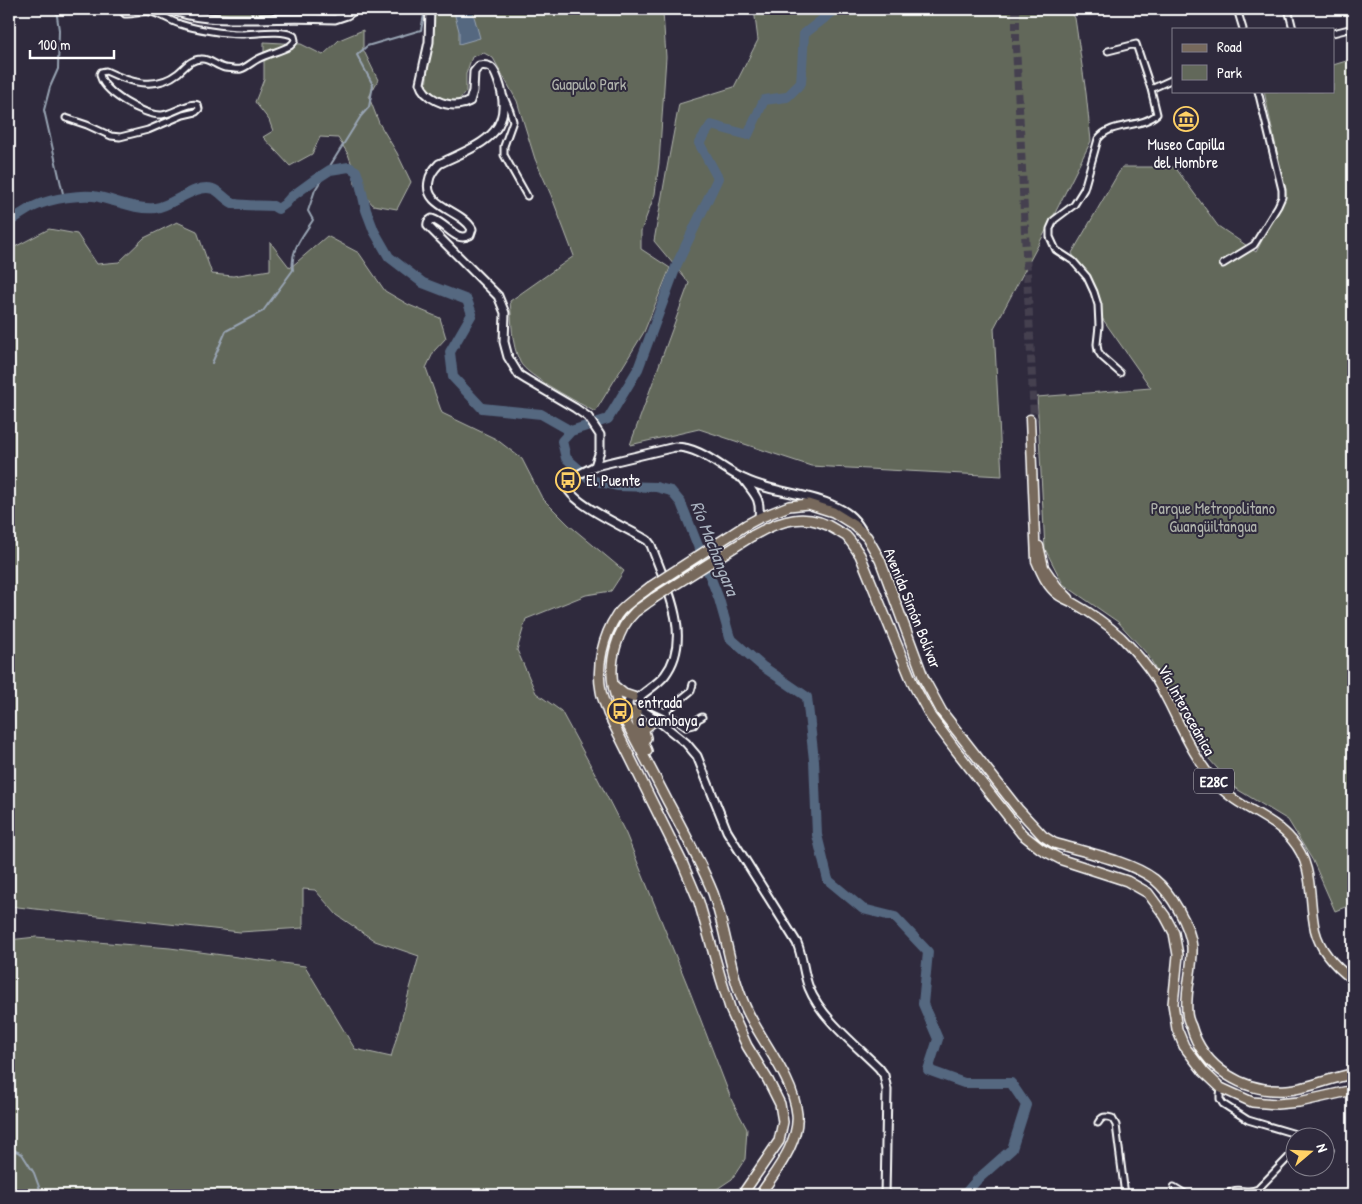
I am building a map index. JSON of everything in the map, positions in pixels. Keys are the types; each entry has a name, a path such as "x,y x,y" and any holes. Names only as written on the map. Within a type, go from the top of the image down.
{"highway":[{"name":"Avenida Simón Bolívar","path":"742,1195 778,1141 783,1122 780,1104 747,1046 731,1011 699,902 682,862 608,713 601,691 599,676 600,662 608,632 617,615 628,604 650,587 746,525 789,506 808,504 833,512 854,525 867,537 880,560 924,678 942,712 1018,809 1043,836 1054,843 1136,868 1154,880 1173,899 1186,924 1192,946 1187,1013 1194,1038 1208,1059 1224,1073 1240,1083 1263,1089 1288,1090 1353,1074"},
{"name":"Avenida Simón Bolívar","path":"760,1195 787,1153 796,1132 797,1115 792,1096 785,1078 759,1035 744,1005 736,983 714,896 700,861 620,711 613,685 612,672 619,635 626,622 635,612 752,536 776,523 792,520 810,519 828,524 846,536 860,555 913,684 931,717 954,750 983,783 1022,834 1041,849 1062,860 1127,881 1148,893 1166,916 1174,933 1178,955 1173,1004 1177,1028 1184,1046 1195,1062 1221,1088 1252,1102 1277,1104 1299,1102 1353,1090"},
{"path":"613,685 638,703 636,722 661,788"},
{"path":"651,758 644,728 656,719"}],"main road":[{"name":"Vía Interoceánica","path":"1032,419 1039,546 1044,568 1057,586 1076,604 1121,637 1146,666 1155,679 1190,748 1217,785 1283,830 1300,850 1306,865 1318,940 1331,960 1353,980"}],"street":[{"path":"66,118 113,137 148,130 196,112 199,109 198,105 194,103 163,115 143,111 122,100 111,90 101,79 101,72 106,71 122,79 145,83 168,79 190,62 197,59 207,59 218,66 240,69 289,46 295,40 294,36 290,34 267,32 232,34 192,27 179,24 153,13 124,14 122,9"},
{"path":"170,9 182,14 215,18 335,19 347,15 356,9"},
{"path":"430,9 428,42 420,83 425,94 447,104 461,105 470,101 473,91 474,72 479,66 486,65 492,68 498,79 503,110 497,129 489,137 435,168 430,177 428,185 434,201 469,223 472,229 470,235 458,237 446,226 432,219 427,224 498,296 505,313 504,342 508,357 519,375 588,417 600,435 600,451 592,468"},
{"path":"1237,9 1242,28"},
{"path":"1288,9 1293,28"},
{"path":"1334,33 1353,28"},
{"path":"1108,51 1136,44 1157,114 1146,120 1107,131 1098,139 1084,189 1074,205 1054,220 1050,229 1050,238 1056,250 1073,261 1087,277 1098,305 1098,351 1120,373"},
{"path":"1151,89 1172,79"},
{"path":"501,92 513,121 504,146 504,155 527,196"},
{"path":"1224,264 1254,244 1282,198 1282,190 1258,92"},
{"path":"638,703 665,674 671,664 677,642 676,614 652,545 588,507 567,489 566,483 570,479 592,468 676,447 684,447 696,451 744,479 772,490 833,505 851,515 867,537"},
{"path":"744,479 758,498 760,507 759,518"},
{"path":"664,712 691,692 693,684"},
{"path":"638,703 664,712 686,727 692,727 698,719 702,718"},
{"path":"638,703 686,743 697,756 727,831 797,943 801,952 806,982 818,1005 884,1075 887,1090 885,1195"},
{"path":"1221,1088 1220,1100 1223,1104 1248,1120 1284,1130"},
{"path":"1098,1123 1101,1118 1106,1116 1112,1118 1116,1126 1125,1195"},
{"path":"1227,1195 1235,1190 1246,1192 1258,1189 1284,1162"},
{"path":"1174,1187 1187,1195"}],"green space":[{"path":"194,9 295,9 283,14 217,16"},
{"name":"Guapulo Park","path":"433,9 679,9 663,12 666,57 659,163 655,194 641,231 641,249 670,268 644,332 595,412 532,374 524,368 517,355 512,332 510,301 574,256 535,159 517,101 493,58 484,53 472,57 466,74 466,92 455,104 438,100 426,89"},
{"path":"754,9 1080,9 1072,13 1075,18 1091,141 994,328 1002,476 811,466 699,429 630,445 689,283 654,241 679,104 734,87 758,40"},
{"path":"363,30 363,49 378,80 369,97 379,123 397,153 411,182 397,209 373,205 355,184 348,154 338,138 320,137 312,154 290,166 263,137 273,131 269,120 255,102 264,79 264,42 301,44 323,55 339,40"},
{"name":"Parque Metropolitano Guangüiltangua","path":"1353,59 1353,904 1335,911 1313,861 1288,820 1235,788 1200,749 1148,655 1118,622 1063,584 1045,549 1037,397 1151,388 1102,318 1072,253 1122,167 1175,167 1218,226 1256,252 1286,194 1264,92 1334,92 1334,65"},
{"path":"177,222 197,231 212,274 233,276 270,270 270,242 290,268 327,236 359,253 385,291 409,305 440,318 446,338 434,351 426,368 442,413 496,439 522,459 542,498 569,525 624,571 611,591 586,595 526,619 517,650 536,693 561,711 626,834 732,1101 747,1129 745,1159 732,1179 708,1195 9,1195 9,940 36,937 170,948 305,966 355,1049 391,1057 419,956 375,941 337,915 315,890 303,889 303,928 240,932 9,906 9,250 49,229 77,234 97,264 119,262 144,238"}],"water":[{"path":"455,9 472,9 480,38 459,44"}],"waterway":[{"path":"56,9 59,30 58,69 50,87 44,110 64,198"},
{"name":"Río Machangara","path":"212,363 226,331 263,311 293,270 295,250 313,220 308,211 315,190 361,116 369,107 373,85 357,55 367,46 421,30 424,15 428,9"},
{"path":"571,431 608,419 638,369 677,264 718,178 699,143 711,125 748,135 764,100 787,97 801,83 804,34 836,9"},
{"name":"Río Machangara","path":"9,222 35,206 67,197 92,196 134,206 155,208 191,192 206,188 216,190 235,204 273,206 278,209 291,197 330,170 349,167 356,171 366,210 374,231 389,257 423,283 467,300 472,314 450,352 453,377 482,408 541,414 571,431 562,441 566,458 591,480 617,486 656,487 671,491 681,503 719,599 730,638 762,666 807,697 814,760 817,835 828,880 863,909 895,917 928,952 923,1004 938,1039 928,1070 964,1083 1011,1083 1026,1105 1012,1149 977,1180 964,1195"},
{"path":"9,1148 22,1154 34,1173 42,1195"}],"tunnel":[{"path":"1016,9 1016,45 1034,419"}],"place":[{"name":"Museo Capilla del Hombre","path":"1186,119"},
{"name":"El Puente","path":"568,480"},
{"name":"entrada a cumbaya","path":"620,711"}]}
